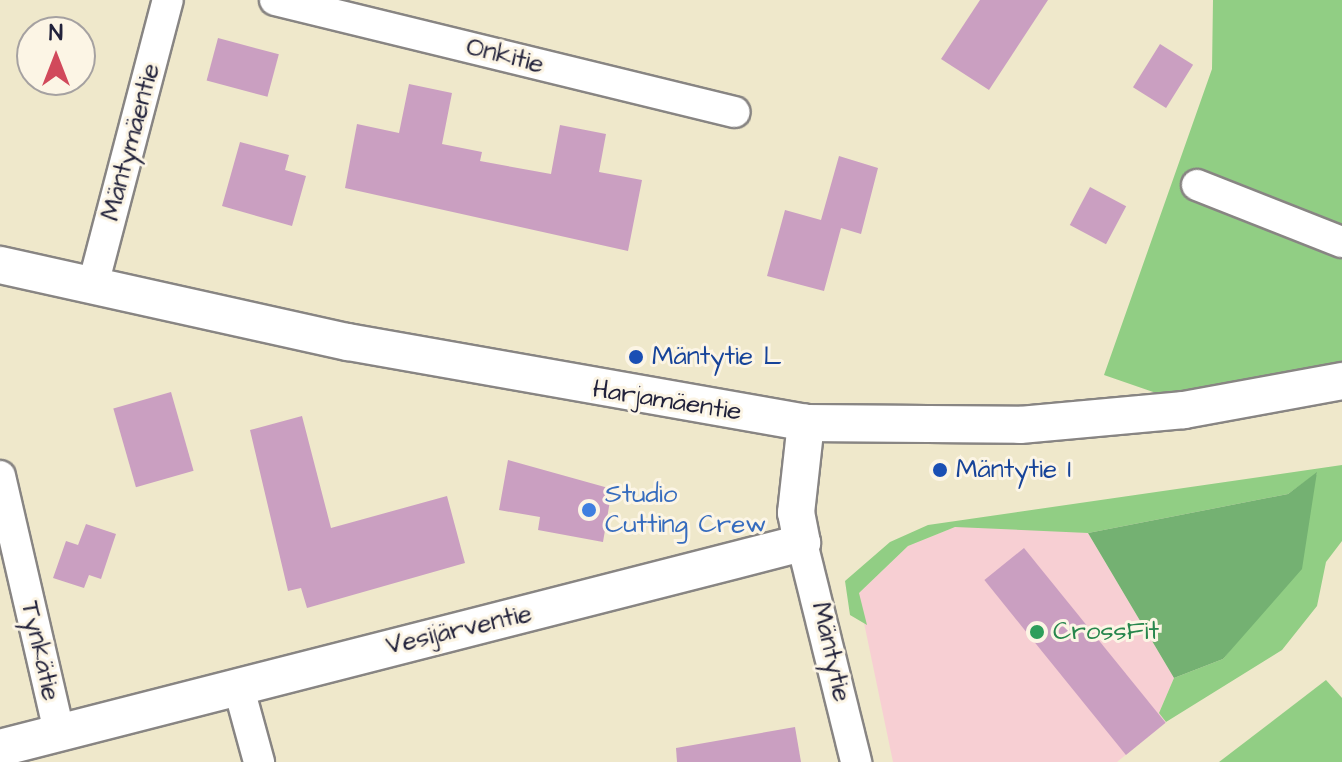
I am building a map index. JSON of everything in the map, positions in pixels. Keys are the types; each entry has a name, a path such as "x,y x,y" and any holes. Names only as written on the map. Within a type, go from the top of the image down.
{"street":[{"name":"Mäntymäentie","path":"93,285 168,0"},
{"name":"Onkitie","path":"275,0 735,112"},
{"path":"1197,185 1342,242"},
{"name":"Harjamäentie","path":"0,265 348,342 806,423 1020,425 1184,410 1342,381"},
{"path":"802,543 796,513 806,423"},
{"name":"Tynkätie","path":"0,476 59,732"},
{"name":"Vesijärventie","path":"0,748 802,543"},
{"name":"Mäntytie","path":"802,543 856,762"},
{"path":"238,685 259,762"}],"shaded area":[{"path":"1008,524 1088,533 1174,678 1159,713 1166,722 1117,762 893,762 858,594 908,546 955,527"}],"green space":[{"path":"1213,0 1342,0 1342,376 1185,403 1104,375 1212,69"},
{"path":"1342,465 1342,541 1326,562 1317,606 1282,650 1166,722 1159,713 1174,678 1223,659 1260,613 1317,473 1288,494 1088,533 955,527 908,546 859,593 867,625 850,615 845,581 890,542 928,525"},
{"path":"1317,472 1302,569 1223,659 1174,678 1088,533 1288,494"},
{"path":"1326,680 1342,698 1342,762 1219,762"}],"building":[{"path":"980,0 1048,0 989,90 941,59"},
{"path":"218,38 279,54 267,97 207,81"},
{"path":"1160,44 1193,65 1166,108 1133,87"},
{"path":"409,84 452,93 442,144 482,152 480,161 551,174 560,125 606,134 599,172 642,180 628,251 345,188 357,124 399,133"},
{"path":"240,142 289,155 285,170 306,176 292,226 222,206"},
{"path":"839,156 878,168 861,234 841,228 824,291 767,276 785,210 821,220"},
{"path":"1090,187 1126,206 1106,244 1070,225"},
{"path":"171,392 194,471 136,487 113,409"},
{"path":"302,416 331,528 447,496 465,563 307,608 301,588 288,591 250,430"},
{"path":"508,460 612,489 603,542 538,530 540,517 499,510"},
{"path":"86,524 116,534 101,579 89,575 84,588 53,578 66,541 78,545"},
{"path":"1024,548 1166,723 1126,755 984,580"},
{"path":"795,727 801,762 677,762 676,748"}],"place":[{"name":"Mäntytie L","path":"636,357"},
{"name":"Mäntytie I","path":"940,470"},
{"name":"Studio Cutting Crew","path":"589,510"},
{"name":"CrossFit","path":"1037,632"}]}
